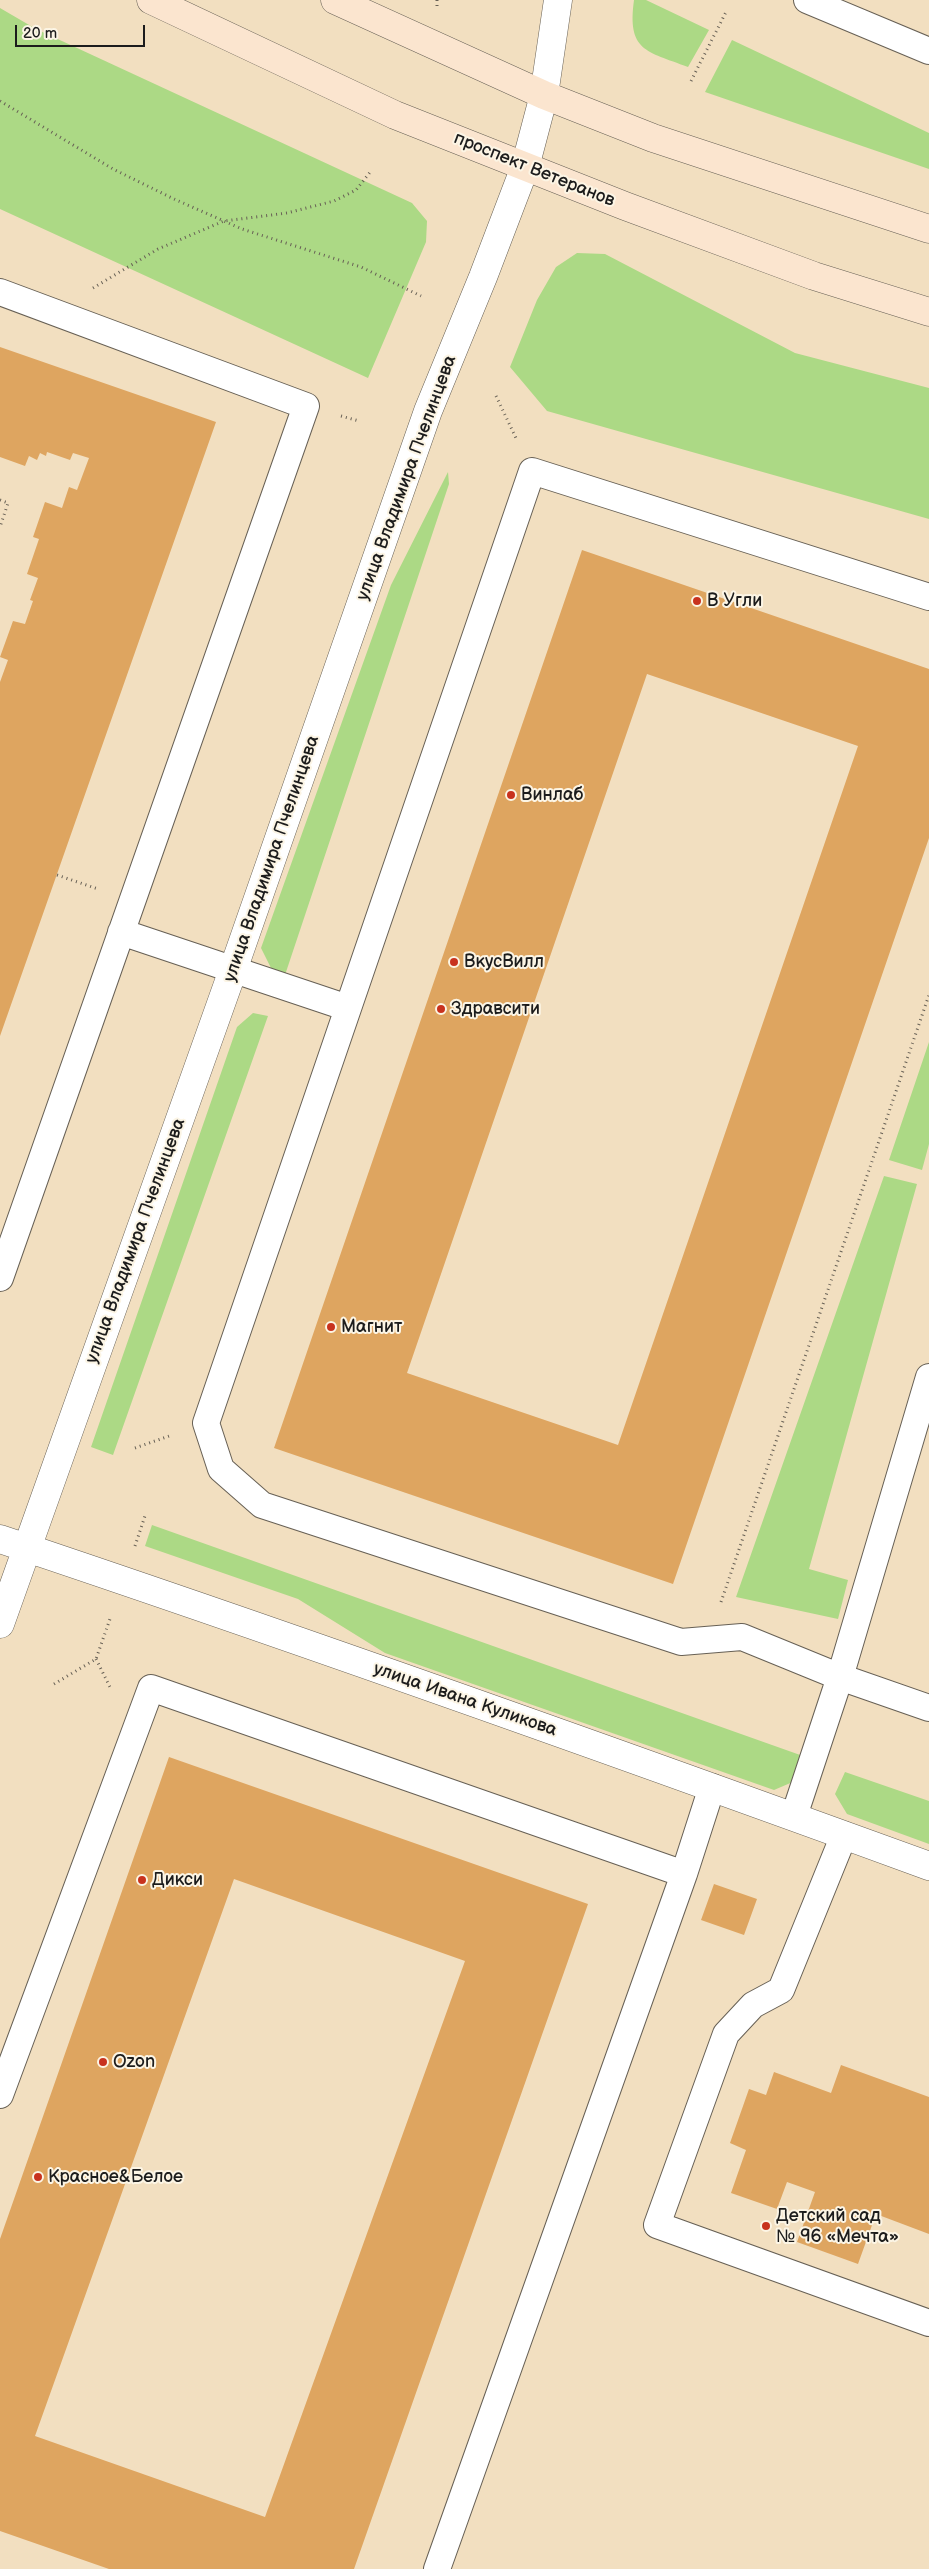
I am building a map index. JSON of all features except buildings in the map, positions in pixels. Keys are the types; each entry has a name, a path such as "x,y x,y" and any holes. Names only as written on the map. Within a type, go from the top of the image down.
{"main road":[{"name":"проспект Ветеранов","path":"151,0 395,115 814,276 929,312"},
{"path":"335,0 544,95 653,138 929,229"}],"street":[{"name":"улица Владимира Пчелинцева","path":"0,1624 233,970 428,411 483,277 525,166 544,95 558,0"},
{"name":"улица Ивана Куликова","path":"0,1538 712,1787 929,1866"}],"lane":[{"path":"807,0 929,51"},
{"path":"0,292 306,406 0,1278"},
{"path":"929,597 532,471 206,1423 221,1469 262,1505 681,1642 742,1637 840,1677 929,1708"},
{"path":"121,932 348,1008"},
{"path":"794,1816 840,1677 929,1377"},
{"path":"0,2095 151,1688 684,1874"},
{"path":"437,2569 684,1874 712,1787"},
{"path":"844,1835 781,1990 753,2005 726,2034 657,2225 929,2323"}],"path":[{"path":"691,82 726,12"},
{"path":"0,101 113,169 224,221 242,229 361,267 421,296"},
{"path":"54,312 158,249 224,221 288,213 334,201 356,190 371,171"},
{"path":"496,396 532,471"},
{"path":"0,500 8,503 0,527"},
{"path":"57,875 132,901"},
{"path":"708,1640 929,995"},
{"path":"54,1684 96,1659 113,1694"}],"green space":[{"path":"634,0 646,0 709,30 688,67 661,57 643,47 637,39 634,30"},
{"path":"0,8 36,29 412,203 427,221 426,242 368,378 0,209"},
{"path":"732,40 929,133 929,169 705,92"},
{"path":"577,253 605,254 795,353 929,388 929,519 547,411 510,367 537,300 556,267"},
{"path":"448,472 449,484 285,975 271,968 261,948 391,585"},
{"path":"253,1013 268,1016 113,1455 91,1447 237,1027"},
{"path":"929,1042 929,1144 922,1170 889,1160"},
{"path":"884,1176 917,1184 809,1569 848,1580 838,1619 736,1597"},
{"path":"152,1525 803,1756 795,1781 774,1790 385,1653 298,1599 145,1546"},
{"path":"845,1772 929,1801 929,1844 847,1814 835,1794"}],"place":[{"name":"В Угли","path":"697,601"},
{"name":"Винлаб","path":"511,795"},
{"name":"ВкусВилл","path":"454,962"},
{"name":"Здравсити","path":"441,1009"},
{"name":"Магнит","path":"331,1327"},
{"name":"Дикси","path":"142,1880"},
{"name":"Ozon","path":"103,2062"},
{"name":"Красное&Белое","path":"38,2177"},
{"name":"Детский сад № 96 «Мечта»","path":"766,2226"}]}
